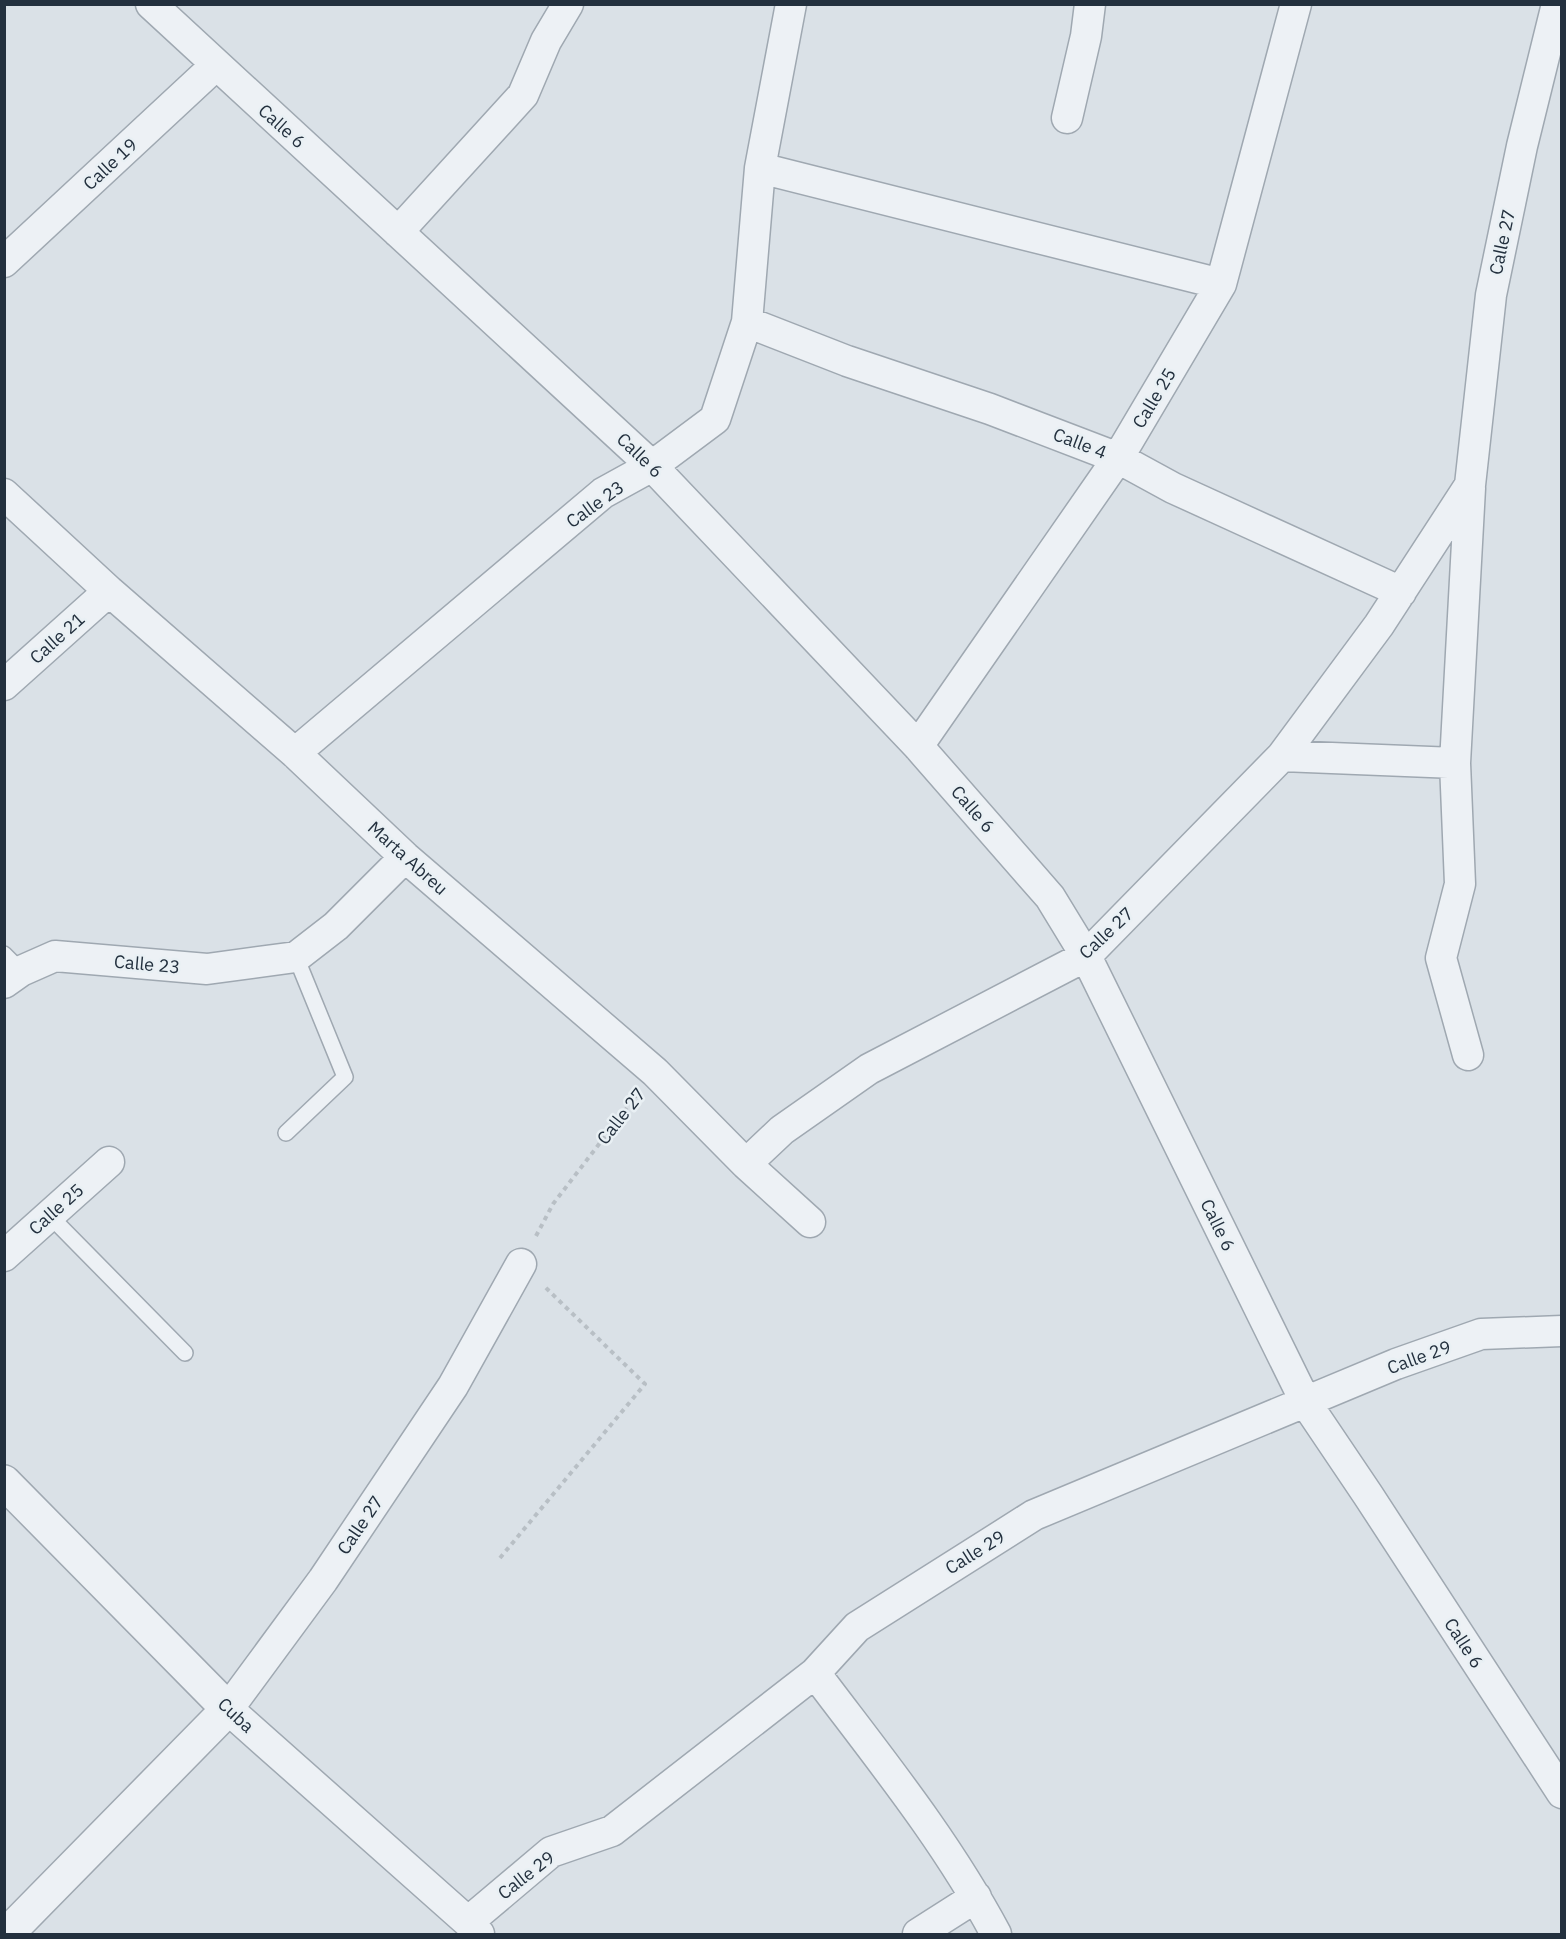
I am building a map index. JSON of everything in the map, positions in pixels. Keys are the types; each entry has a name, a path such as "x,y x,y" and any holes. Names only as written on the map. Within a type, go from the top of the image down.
{"street":[{"name":"Calle 6","path":"151,4 652,466 918,746 1050,897 1086,956 1306,1403 1562,1793"},
{"path":"398,232 523,95 546,41 568,4"},
{"name":"Calle 23","path":"295,753 603,493 652,466 715,419 747,322 760,168 791,4"},
{"path":"1067,118 1086,36 1090,4"},
{"name":"Calle 25","path":"918,746 1119,458 1221,284 1296,4"},
{"name":"Calle 27","path":"1468,1055 1441,958 1460,884 1455,763 1470,485 1491,295 1522,146 1557,4"},
{"name":"Calle 19","path":"4,262 216,65"},
{"path":"760,168 1221,284"},
{"name":"Calle 4","path":"747,322 847,361 990,409 1119,458 1173,488 1401,592"},
{"name":"Calle 27","path":"746,1164 782,1130 869,1069 1086,956 1282,756 1401,592 1470,485"},
{"name":"Marta Abreu","path":"4,494 109,591 295,753 405,857 655,1072 746,1164 810,1222"},
{"name":"Calle 21","path":"4,685 109,591"},
{"path":"1282,756 1455,763"},
{"path":"296,957 336,926 405,857"},
{"name":"Calle 23","path":"10,969 55,956 207,969 296,957"},
{"name":"Calle 25","path":"4,1256 109,1162"},
{"name":"Calle 27","path":"7,1935 228,1709 323,1580 453,1386 521,1264"},
{"name":"Calle 29","path":"473,1928 551,1852 612,1831 816,1673 857,1627 1034,1515 1396,1364 1481,1334 1562,1331"},
{"name":"Cuba","path":"4,1482 228,1709 473,1928"},
{"path":"816,1673 936,1834 976,1897 996,1935"},
{"path":"918,1935 976,1897"}],"lane":[{"path":"286,1133 345,1077 296,957"},
{"path":"49,1215 185,1353"}],"path":[{"name":"Calle 27","path":"521,1264 553,1204 655,1072"},
{"path":"500,1558 645,1384 521,1264"}]}
